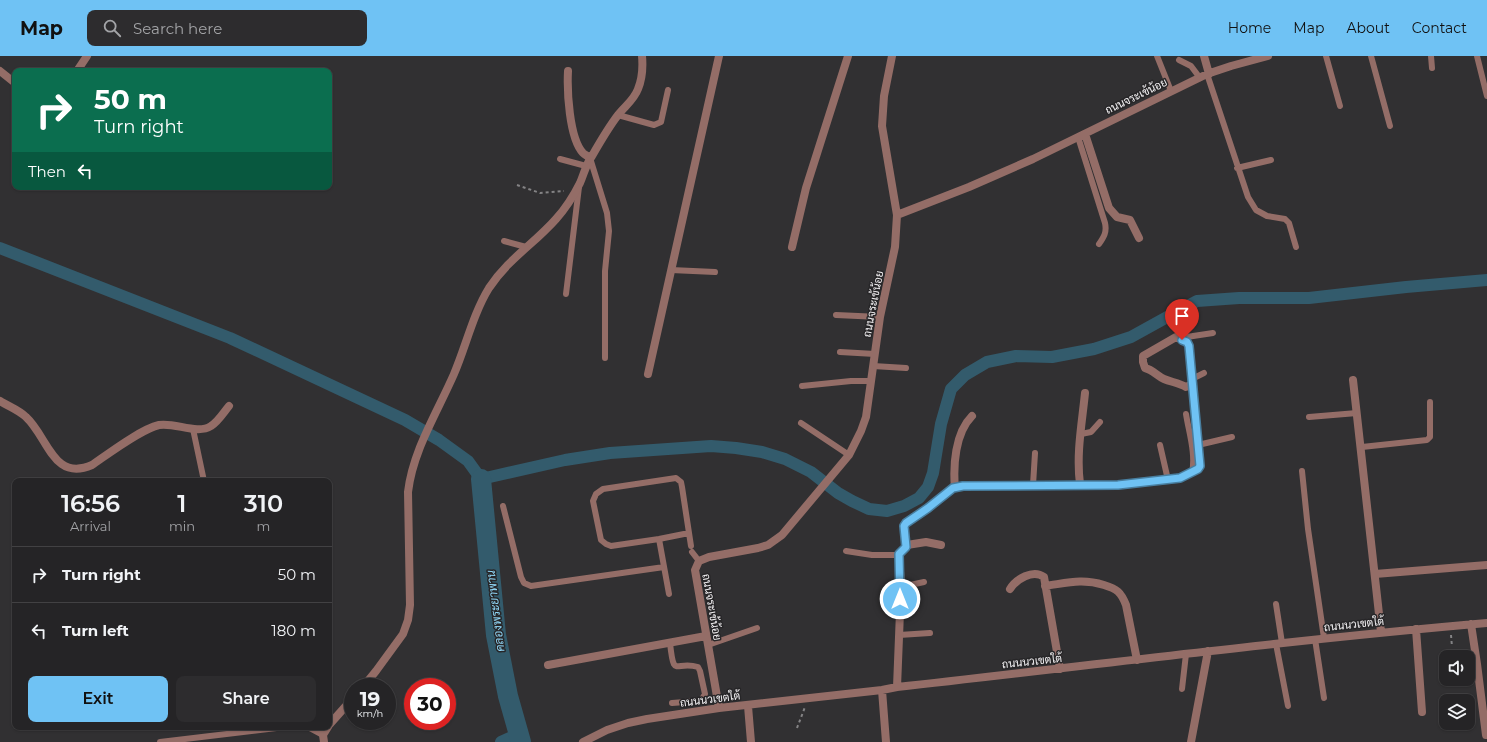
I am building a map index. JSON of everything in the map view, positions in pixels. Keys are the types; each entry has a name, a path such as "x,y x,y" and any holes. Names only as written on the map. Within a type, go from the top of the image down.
{"street":[{"path":"79,68 87,56"},
{"path":"370,678 403,634 408,620 410,605 408,492 410,478 422,440 454,374 479,308 489,289 510,261 544,232 558,217 577,187 590,158 618,115 633,99 641,78 642,56"},
{"path":"648,374 719,56"},
{"path":"792,247 806,188 848,56"},
{"path":"892,56 884,96 882,126 897,215"},
{"path":"1204,56 1205,75"},
{"name":"ถนนจระเข้น้อย","path":"719,708 695,570 700,561 708,557 758,548 768,545 782,535 849,455 866,417 880,318 895,247 897,215 982,181 1082,136 1205,75 1268,56"},
{"path":"0,71 12,81"},
{"path":"568,71 568,98 575,134 578,145 583,153 590,158"},
{"path":"1082,136 1109,208 1112,213 1118,217 1130,220 1139,238"},
{"path":"897,686 901,587 899,554 906,547 904,526 906,523 955,488 972,485 1118,485 1168,480 1180,478 1192,473 1200,466 1189,346 1187,342 1176,337 1143,356 1142,362 1145,368 1152,370 1165,380 1186,386 1192,381"},
{"path":"1353,380 1362,448 1381,632"},
{"path":"1080,484 1078,471 1085,393"},
{"path":"0,401 26,416 41,436 51,454 66,467 76,470 84,469 92,465 148,429 159,425 170,424 200,429 212,426 229,406"},
{"path":"955,488 954,469 961,434 964,424 972,416"},
{"path":"906,544 926,542 941,545"},
{"path":"1375,574 1487,565"},
{"path":"1010,589 1014,582 1020,578 1038,575 1044,577 1060,669"},
{"path":"1045,586 1082,581 1093,582 1117,589 1123,597 1126,605 1137,660"},
{"name":"ถนนนวเขตใต้","path":"584,742 607,730 647,718 719,708 882,690 897,686 1060,669 1324,638 1487,623"},
{"path":"1471,624 1478,664 1486,735"},
{"path":"1416,629 1422,712"},
{"path":"548,665 706,636"},
{"path":"1191,742 1208,651"},
{"path":"882,690 886,742"},
{"path":"748,706 751,742"},
{"path":"332,722 344,708"}],"lane":[{"path":"1157,56 1171,91"},
{"path":"1326,56 1340,106"},
{"path":"1371,56 1390,126"},
{"path":"1431,56 1432,68"},
{"path":"1477,56 1487,96"},
{"path":"1179,60 1205,75 1237,168 1248,197 1256,210 1266,216 1285,219 1289,223 1296,247"},
{"path":"618,115 657,125 661,122 668,90"},
{"path":"1082,136 1106,223 1104,236 1099,244"},
{"path":"590,158 607,213 609,231 605,271 605,358"},
{"path":"560,159 586,166"},
{"path":"1237,168 1271,160"},
{"path":"566,294 577,187"},
{"path":"504,241 526,247"},
{"path":"671,270 715,272"},
{"path":"836,314 880,318"},
{"path":"1180,338 1213,333"},
{"path":"840,352 875,354"},
{"path":"873,366 906,368"},
{"path":"1192,381 1204,373"},
{"path":"802,386 871,380"},
{"path":"1362,448 1427,440 1430,437 1430,402"},
{"path":"1309,417 1357,413"},
{"path":"1186,414 1194,464 1192,473"},
{"path":"1081,434 1091,432 1100,422"},
{"path":"801,423 849,455"},
{"path":"193,428 203,478"},
{"path":"1198,445 1232,436"},
{"path":"1160,445 1168,480"},
{"path":"1033,485 1035,453"},
{"path":"1302,471 1308,529 1324,638"},
{"path":"689,532 659,539 611,546 601,540 593,500 596,494 602,489 676,478 678,479 682,487 692,549 700,561"},
{"path":"503,506 521,577 524,583 531,586 664,567"},
{"path":"659,539 669,594"},
{"path":"846,551 872,555 899,554"},
{"path":"901,587 924,582"},
{"path":"1276,604 1279,643 1288,706"},
{"path":"708,645 757,628"},
{"path":"899,635 930,633"},
{"path":"1315,639 1324,698"},
{"path":"670,643 674,665 678,667 693,665 698,667 705,694 702,699 698,701 672,704"},
{"path":"1182,689 1186,654"},
{"path":"160,742 260,730"},
{"path":"312,730 324,738"}],"path":[{"path":"517,185 540,193 577,187"},
{"path":"797,728 808,699"}],"waterway":[{"path":"0,248 230,338 405,420 439,440 468,461 481,479 565,460 610,453 711,446 762,452 785,459 811,472 838,493 852,501 869,509 887,511 904,506 919,498 928,487 933,473 941,424 951,389 965,375 987,362 1016,356 1052,357 1094,349 1131,337 1197,301 1239,298 1309,298 1487,280"},
{"name":"คลองพระยาพาน","path":"481,479 496,635 508,696 521,742"},
{"path":"501,742 518,734"}],"route":[{"path":"900,599 901,587 899,554 906,547 904,526 909,520 941,499 953,488 972,485 1118,485 1180,478 1198,469 1200,466 1189,346 1187,342 1182,340"}]}
